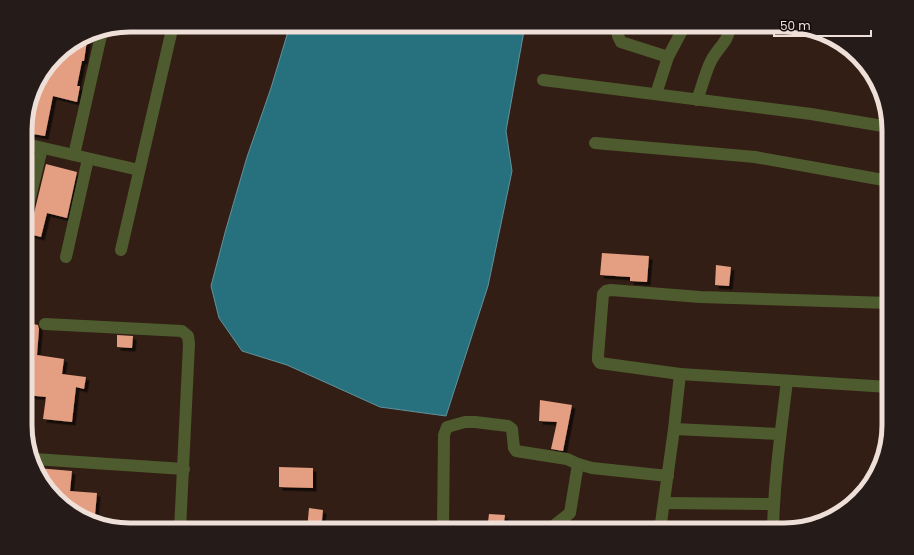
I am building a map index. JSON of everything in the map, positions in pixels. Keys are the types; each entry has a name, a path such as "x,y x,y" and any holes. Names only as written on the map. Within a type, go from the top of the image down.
{"street":[{"path":"121,250 171,32"},
{"path":"618,32 621,42 668,57"},
{"path":"656,94 668,57 681,32"},
{"path":"697,100 703,80 712,59 728,38 729,32"},
{"path":"74,155 101,37"},
{"path":"543,80 811,114 882,126"},
{"path":"595,143 755,157 882,180"},
{"path":"32,146 140,170"},
{"path":"32,189 42,148"},
{"path":"66,257 88,159"},
{"path":"882,303 700,297 611,290 606,291 603,294 598,356 600,363 680,374 882,387"},
{"path":"45,324 182,331 188,336 189,344 184,469 180,523"},
{"path":"661,523 680,374"},
{"path":"773,523 773,504 787,381"},
{"path":"443,523 444,435 447,426 465,422 508,426 512,429 514,448 516,451 567,459 592,468 668,476"},
{"path":"674,429 780,434"},
{"path":"38,459 184,469"},
{"path":"557,523 570,513 578,464"},
{"path":"664,503 773,504"}],"water":[{"path":"288,32 524,32 506,131 512,171 488,286 446,416 380,407 287,365 242,351 219,318 211,286 247,157 271,88"}],"building":[{"path":"87,42 84,61 82,61 77,86 80,86 77,102 53,96 45,136 32,134 34,111 42,87 52,70 65,56"},
{"path":"46,164 77,172 67,218 47,213 41,237 32,235 32,222"},
{"path":"602,253 649,256 647,282 630,281 630,277 600,275"},
{"path":"716,265 731,267 729,286 715,285"},
{"path":"33,324 38,325 39,329 37,355 64,359 62,374 86,377 84,389 76,387 72,422 43,419 46,397 32,396"},
{"path":"117,335 133,336 132,348 117,347"},
{"path":"540,400 572,405 563,451 551,449 557,422 539,421"},
{"path":"279,467 313,468 313,488 279,487"},
{"path":"42,468 72,471 70,491 97,493 95,515 91,515 70,503 52,485"},
{"path":"309,508 323,510 322,523 308,523"},
{"path":"489,514 505,515 504,523 488,523"}]}
